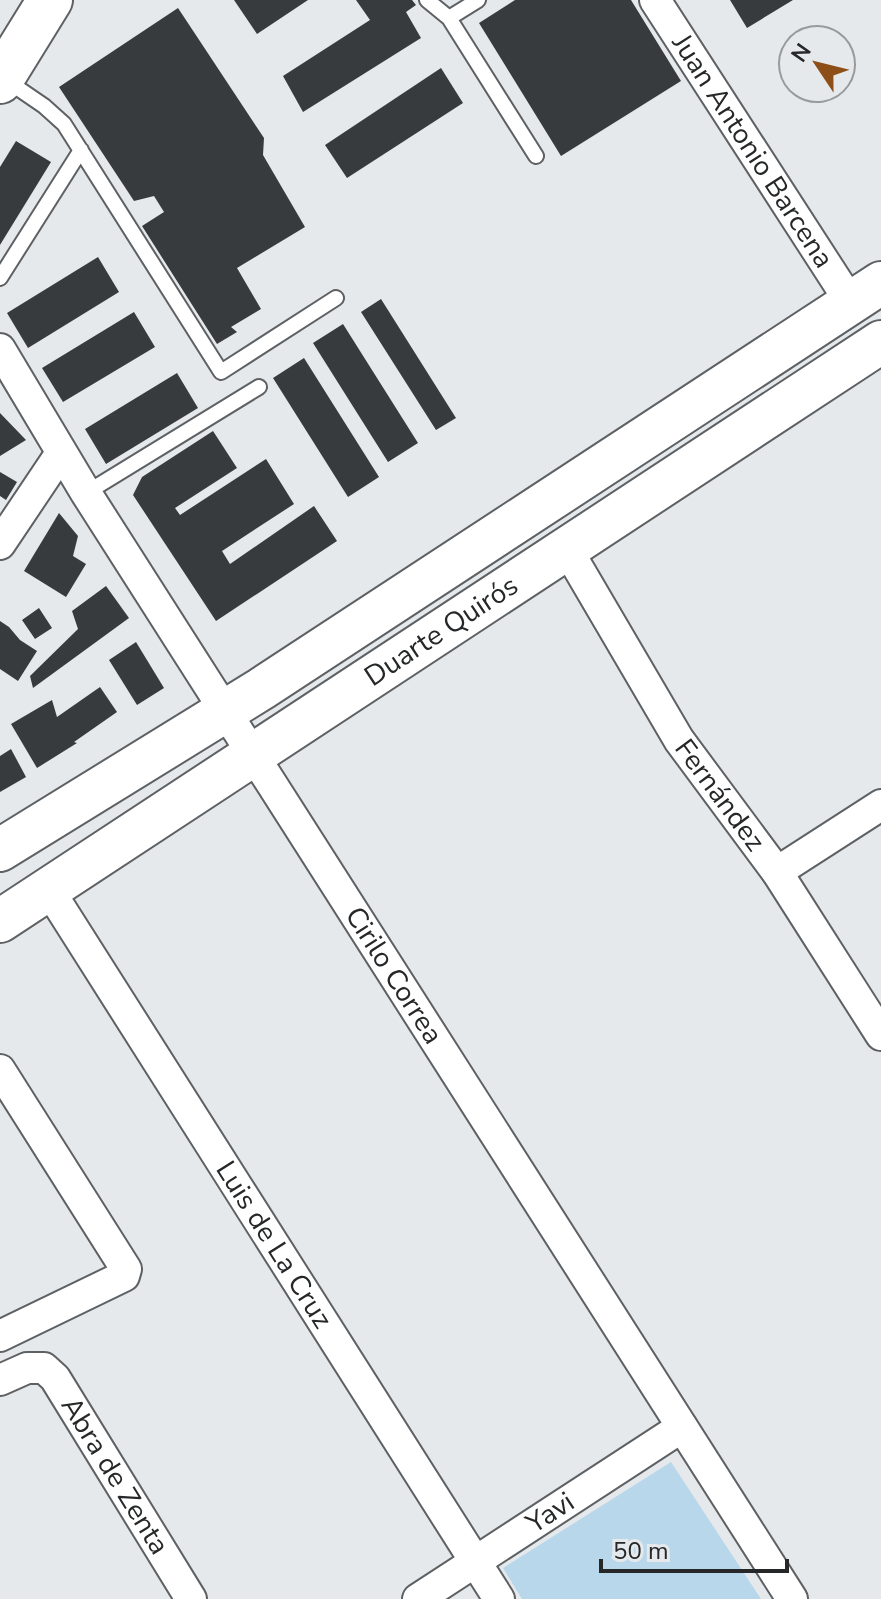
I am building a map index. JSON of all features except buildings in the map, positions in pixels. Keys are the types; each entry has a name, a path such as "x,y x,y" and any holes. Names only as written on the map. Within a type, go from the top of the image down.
{"main road":[{"path":"1,79 50,0"},
{"name":"Duarte Quirós","path":"0,850 227,711 866,293"},
{"name":"Duarte Quirós","path":"0,921 881,342"}],"street":[{"name":"Juan Antonio Barcena","path":"655,0 866,293"},
{"name":"Cirilo Correa","path":"0,349 86,493 792,1599"},
{"path":"0,544 61,453"},
{"name":"Fernández","path":"567,549 679,740 777,872 881,1035"},
{"path":"777,872 881,805"},
{"name":"Luis de La Cruz","path":"49,890 499,1599"},
{"path":"0,1070 126,1269 124,1276 2,1331"},
{"name":"Abra de Zenta","path":"14,1374 44,1368 55,1378 191,1599"},
{"name":"Yavi","path":"418,1599 682,1427"}],"lane":[{"path":"427,0 449,18 536,156"},
{"path":"449,18 478,0"},
{"path":"1,79 44,106 64,124 221,372 336,298"},
{"path":"0,278 81,150"},
{"path":"86,493 259,387"}],"shaded area":[{"path":"671,1462 761,1599 522,1599 503,1568"}]}
